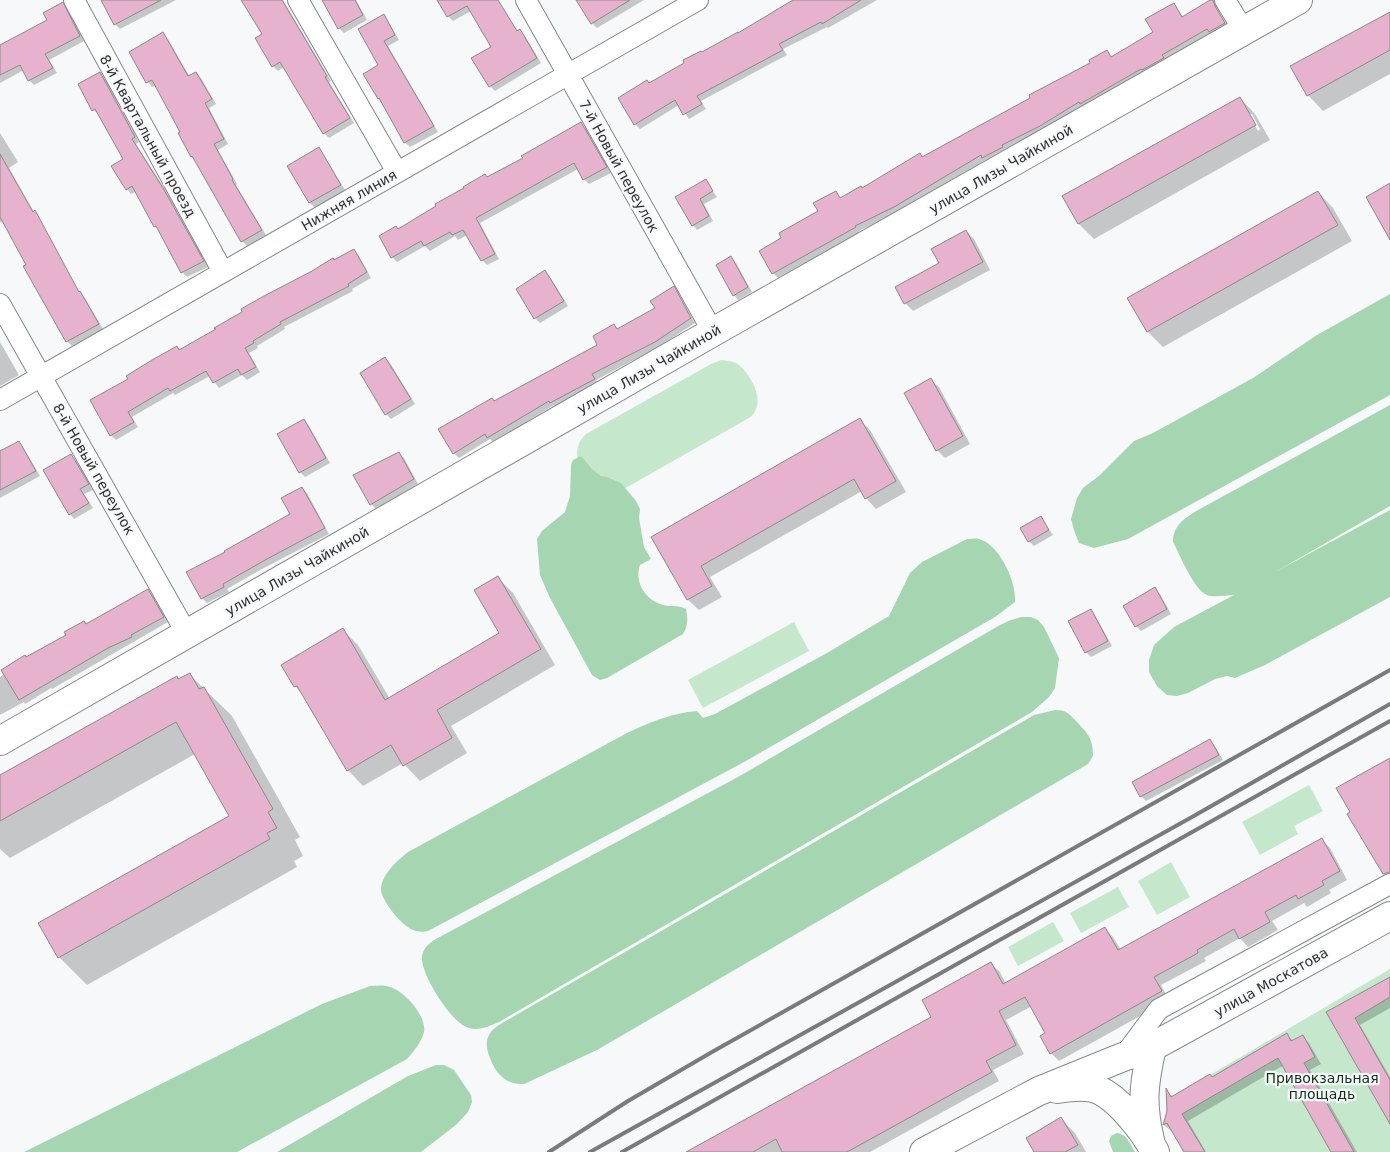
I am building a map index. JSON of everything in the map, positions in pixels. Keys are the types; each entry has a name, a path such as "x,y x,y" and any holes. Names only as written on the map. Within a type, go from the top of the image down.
{"main road":[{"name":"улица Лизы Чайкиной","path":"0,741 713,332 1298,0"},
{"name":"улица Москатова","path":"924,1152 1039,1091 1123,1057 1152,1048 1390,916"},
{"path":"1152,1048 1144,1090 1146,1123 1153,1147"},
{"path":"1039,1091 1079,1086 1103,1092 1119,1106 1153,1147"}],"street":[{"name":"8-й Квартальный проезд","path":"74,0 223,272"},
{"path":"298,0 396,172"},
{"name":"7-й Новый переулок","path":"526,0 713,332"},
{"name":"Нижняя линия","path":"0,400 698,0"},
{"path":"1225,0 1244,31"},
{"name":"8-й Новый переулок","path":"0,304 187,634"},
{"name":"улица Москатова","path":"1123,1057 1160,1009 1390,884"},
{"path":"1152,1048 1160,1009"}],"green space":[{"path":"1390,294 1390,395 1128,539 1094,548 1079,543 1071,519 1077,498 1083,488 1100,475 1134,441 1153,433 1253,378 1317,335"},
{"path":"721,360 738,364 748,375 754,386 757,404 755,412 750,417 622,490 578,462 578,447 586,434"},
{"path":"1390,405 1390,506 1277,571 1390,510 1390,597 1265,665 1235,678 1227,676 1215,679 1188,693 1177,696 1167,695 1157,686 1149,672 1149,660 1154,645 1174,627 1234,595 1210,596 1202,592 1188,572 1173,542 1177,527 1184,519 1198,510"},
{"path":"581,456 601,476 621,483 640,509 639,518 644,547 651,559 640,565 639,578 642,590 657,603 686,609 687,616 687,625 683,634 607,678 600,680 592,675 550,598 540,575 537,539 542,531 565,512 570,496 571,465 573,460"},
{"path":"967,539 978,539 986,542 1000,556 1010,575 1015,602 995,617 746,761 428,931 408,928 388,906 382,893 382,883 391,868 408,852 627,733 679,714 697,711 703,718 715,714 827,653 889,616 910,573 922,562"},
{"path":"1021,617 1031,617 1038,620 1044,627 1059,658 1055,688 1049,697 1032,712 499,1022 481,1028 469,1028 454,1018 439,998 423,967 422,959 425,948 434,940 738,777 1000,625"},
{"path":"794,622 809,651 703,708 688,680"},
{"path":"1055,710 1064,711 1068,714 1083,728 1088,736 1092,744 1093,756 1088,764 597,1050 524,1084 512,1083 502,1077 495,1069 488,1052 487,1041 490,1033 500,1024 1034,715"},
{"path":"1309,785 1323,811 1294,826 1298,834 1260,855 1242,822"},
{"path":"1171,862 1190,897 1157,915 1138,881"},
{"path":"1118,887 1129,907 1081,933 1070,913"},
{"path":"1053,922 1064,941 1018,966 1008,947"},
{"name":"Привокзальная площадь","path":"1390,969 1390,1152 1183,1152 1168,1120 1167,1106 1169,1099"},
{"path":"370,986 392,988 406,997 418,1011 424,1025 424,1032 412,1053 407,1059 237,1152 24,1152 322,1004"},
{"path":"436,1065 444,1065 454,1070 471,1095 472,1102 468,1112 457,1124 421,1152 277,1152 408,1076"},
{"path":"1117,1133 1126,1137 1135,1152 1113,1152 1109,1141 1111,1136"}],"building":[{"path":"101,0 161,0 114,25"},
{"path":"241,0 282,0 350,118 323,134 280,62 272,67 255,38 262,34"},
{"path":"322,0 355,0 363,15 338,29"},
{"path":"437,0 498,0 517,31 520,29 537,58 489,87 471,58 491,47 467,6 447,17"},
{"path":"576,0 630,0 591,24"},
{"path":"793,0 861,0 822,24 821,22 779,44 783,50 697,96 702,104 683,115 675,100 634,125 618,98 647,80 649,83 684,63 683,60 738,33"},
{"path":"1213,0 1225,23 1209,32 1207,29 1162,55 1164,58 1080,104 1079,102 1040,126 1002,145 1003,147 982,158 981,155 894,207 855,226 772,274 759,251 781,238 779,233 818,211 813,203 836,191 840,198 861,186 862,188 920,153 922,157 1030,98 1029,95 1090,63 1089,60 1107,50 1111,57 1153,32 1145,19 1174,3 1182,17"},
{"path":"63,2 80,36 45,54 53,68 28,81 20,65 0,75 0,45 47,20 43,13"},
{"path":"1390,12 1390,50 1307,96 1290,66"},
{"path":"384,14 395,35 384,41 434,126 404,143 363,74 378,65 358,29"},
{"path":"163,32 188,76 196,72 212,99 205,103 224,139 214,144 232,180 262,230 241,242 191,157 152,80 146,83 129,52"},
{"path":"100,72 135,137 132,139 163,188 204,261 181,273 132,186 126,190 111,166 123,159 95,109 92,111 78,84"},
{"path":"1240,97 1256,125 1078,224 1062,196"},
{"path":"581,122 607,167 583,180 574,163 476,218 495,254 481,261 463,230 452,235 450,232 424,246 421,241 391,258 379,236 396,226 398,229 485,174 487,177 523,158 521,156"},
{"path":"319,147 341,185 309,203 287,166"},
{"path":"0,154 33,212 35,210 79,292 99,324 66,342 23,266 26,265 0,217"},
{"path":"706,179 713,191 700,199 709,216 692,226 675,197"},
{"path":"1390,183 1390,240 1366,197"},
{"path":"1318,191 1338,225 1147,332 1127,298"},
{"path":"966,230 983,262 904,304 895,287 939,263 931,249"},
{"path":"354,249 367,272 348,284 349,286 280,322 281,324 253,341 254,343 245,348 256,367 241,375 238,369 213,383 206,371 170,391 168,388 128,412 134,422 110,436 90,400 128,379 126,376 152,360 177,346 179,350 216,329 214,328 242,312 241,309 333,258 334,260"},
{"path":"731,256 748,287 733,296 716,265"},
{"path":"545,270 564,301 534,319 516,289"},
{"path":"674,286 691,318 655,342 592,374 595,379 550,403 549,401 487,438 485,434 453,454 438,429 492,398 494,401 597,345 593,336 614,324 617,329 655,308 650,301"},
{"path":"385,357 411,399 385,415 360,373"},
{"path":"931,378 963,436 936,451 904,393"},
{"path":"860,418 896,481 865,499 854,479 701,566 712,586 687,600 651,537"},
{"path":"304,419 326,458 299,473 277,434"},
{"path":"19,441 36,471 0,490 0,451"},
{"path":"399,452 414,479 370,505 353,475"},
{"path":"71,454 89,484 80,489 89,503 69,515 43,470"},
{"path":"302,487 325,528 223,584 224,587 201,599 186,572 225,552 290,514 281,498"},
{"path":"1041,516 1049,530 1028,542 1020,528"},
{"path":"498,576 541,649 437,710 452,738 403,766 391,745 347,771 297,686 294,687 281,665 343,628 385,700 499,633 474,590"},
{"path":"1155,587 1167,609 1135,627 1123,606"},
{"path":"148,589 164,617 19,700 1,670 25,655 26,657 66,635 64,632 84,621 86,624"},
{"path":"1091,609 1108,641 1085,653 1068,621"},
{"path":"190,673 199,689 204,687 273,809 268,812 277,828 267,833 270,839 58,958 38,923 229,816 176,722 0,821 0,775 177,676 178,679"},
{"path":"1210,739 1219,755 1140,797 1132,782"},
{"path":"1390,758 1390,872 1383,874 1347,814 1350,812 1336,788"},
{"path":"1322,838 1340,871 1322,881 1324,885 1298,899 1296,895 1265,912 1270,922 1239,939 1234,929 1197,950 1198,953 1154,977 1162,991 1050,1054 1040,1036 1045,1033 1025,997 999,1011 1016,1045 986,1061 992,1072 847,1152 782,1152 776,1139 753,1152 686,1152 931,1017 922,1000 991,962 1003,984 1105,927 1118,950"},
{"path":"1390,977 1390,997 1355,1018 1390,1080 1390,1124 1326,1012"},
{"path":"1287,1033 1291,1041 1303,1035 1315,1057 1304,1063 1354,1152 1331,1152 1278,1058 1182,1114 1205,1152 1184,1152 1167,1123 1163,1125 1167,1111 1166,1088 1171,1097 1210,1074 1212,1077"},
{"path":"1061,1117 1078,1145 1065,1152 1034,1152 1026,1138"}],"railway":[{"path":"549,1152 628,1101 712,1052 1390,670"},
{"path":"590,1152 1192,817 1390,704"},
{"path":"622,1152 1390,721"}]}
